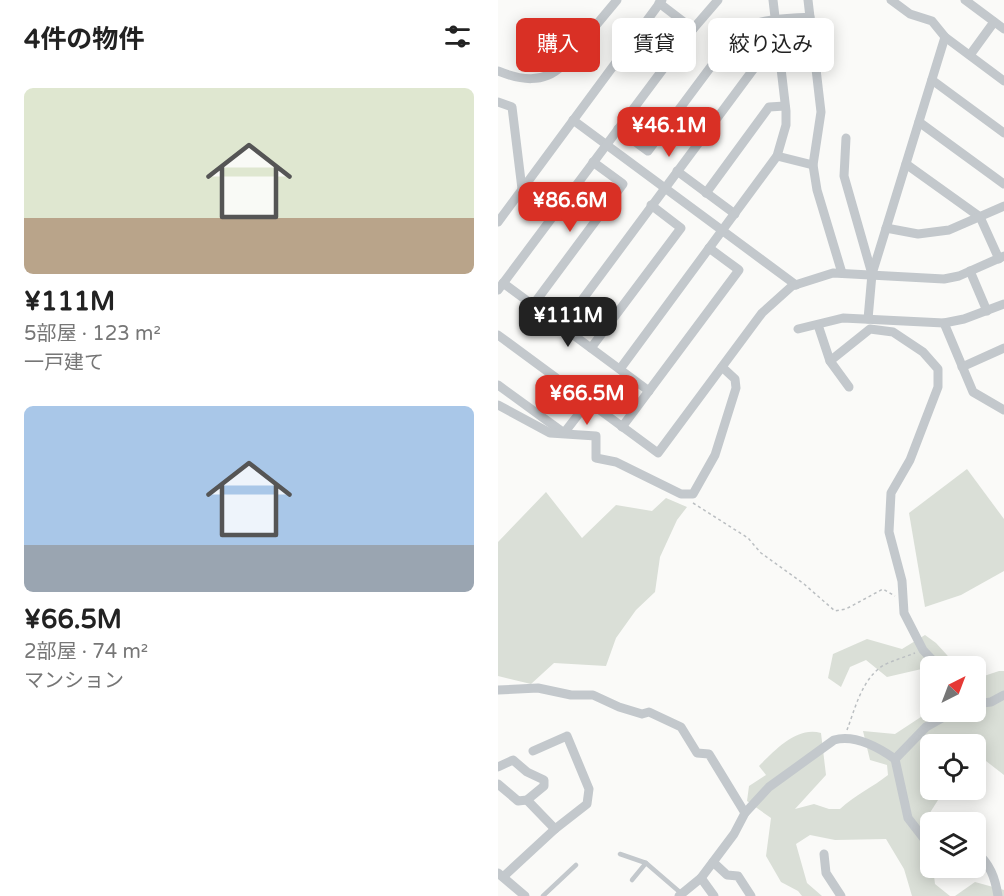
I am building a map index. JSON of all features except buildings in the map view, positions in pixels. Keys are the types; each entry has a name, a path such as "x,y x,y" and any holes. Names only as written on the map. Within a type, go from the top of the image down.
{"street":[{"path":"498,71 523,79 537,79 552,74 562,66 617,0"},
{"path":"696,26 718,0"},
{"path":"773,0 775,18"},
{"path":"801,18 810,17 808,0"},
{"path":"891,0 910,14 932,21 945,37 1004,81"},
{"path":"967,1 1004,29"},
{"path":"500,215 522,189 661,2 680,18"},
{"path":"970,55 994,22"},
{"path":"868,319 872,274 945,37"},
{"path":"618,129 648,151 708,71"},
{"path":"649,391 533,305 501,287 661,72"},
{"path":"562,327 751,72"},
{"path":"620,369 777,156 786,125 782,72"},
{"path":"816,72 821,112 813,165 842,273"},
{"path":"932,80 1004,133"},
{"path":"498,102 512,107 522,189"},
{"path":"706,193 769,107 785,106"},
{"path":"573,120 796,285"},
{"path":"919,122 1004,184"},
{"path":"846,138 844,176 872,274"},
{"path":"777,156 813,165"},
{"path":"533,305 623,184 593,162"},
{"path":"498,335 658,453 771,303 796,285 827,275 842,273 944,279 970,271 1001,257 980,217 906,164"},
{"path":"677,171 735,214"},
{"path":"591,348 681,228 651,205"},
{"path":"886,228 918,234 949,230 1004,206"},
{"path":"622,427 739,270 709,248"},
{"path":"970,271 987,311"},
{"path":"798,329 843,318 944,323 1004,304"},
{"path":"944,323 973,392 1004,410"},
{"path":"818,325 830,361 849,387"},
{"path":"830,361 870,329 893,332 923,352 938,369 938,387 910,460 895,485 890,499 889,532 902,581 904,614 923,650 929,656"},
{"path":"962,367 1004,348"},
{"path":"498,405 550,433 596,436 596,458 616,462 681,494 693,494 715,455 736,388 735,380 722,367"},
{"path":"498,385 564,434"},
{"path":"564,434 588,402"},
{"path":"498,690 538,688 571,695 593,695 642,714 649,712 681,727 697,753 709,754 745,813"},
{"path":"986,703 1004,695"},
{"path":"895,759 926,727 935,722"},
{"path":"525,896 501,875 587,804 589,789 567,736 533,752"},
{"path":"681,895 701,878 734,834 745,813 769,787 834,740 845,737 871,744 895,759 908,818 920,834"},
{"path":"498,767 513,760 527,772 544,780 544,786 527,800 518,801 498,784"},
{"path":"527,800 555,829"},
{"path":"824,854 826,873 841,896"},
{"path":"713,862 727,875 738,876 751,896"},
{"path":"986,862 992,872 998,896"},
{"path":"701,878 714,896"}],"lane":[{"path":"620,854 646,863 681,895"},
{"path":"632,880 646,863"},
{"path":"543,896 576,865"}],"path":[{"path":"693,494 692,502 748,538 760,553 804,584 836,611 846,609 884,589 890,591 903,604"},
{"path":"845,737 863,690 873,675 884,665 923,650"}],"shaded area":[{"path":"967,469 1004,519 1004,571 961,595 925,607 909,513"},
{"path":"546,492 582,538 616,505 652,511 666,498 687,507 677,520 660,557 655,592 636,610 616,638 606,666 554,663 531,684 498,676 498,542"},
{"path":"925,635 948,656 920,656 920,669 887,677 866,660 850,667 841,687 828,678 833,654 867,639 902,649"},
{"path":"1004,671 1004,775 986,761 986,734 920,734 920,800 938,800 930,812 920,812 920,878 934,878 935,884 950,896 912,896 904,869 886,839 835,840 810,835 796,844 807,883 822,896 802,896 798,891 781,882 766,856 771,818 747,801 749,786 766,775 759,766 795,736 803,733 821,733 826,775 795,809 814,804 829,809 840,809 888,775 887,765 870,760 863,731 895,734 920,718 920,722 986,722 986,675"},
{"path":"975,882 1004,890 1004,896 955,896"}]}
